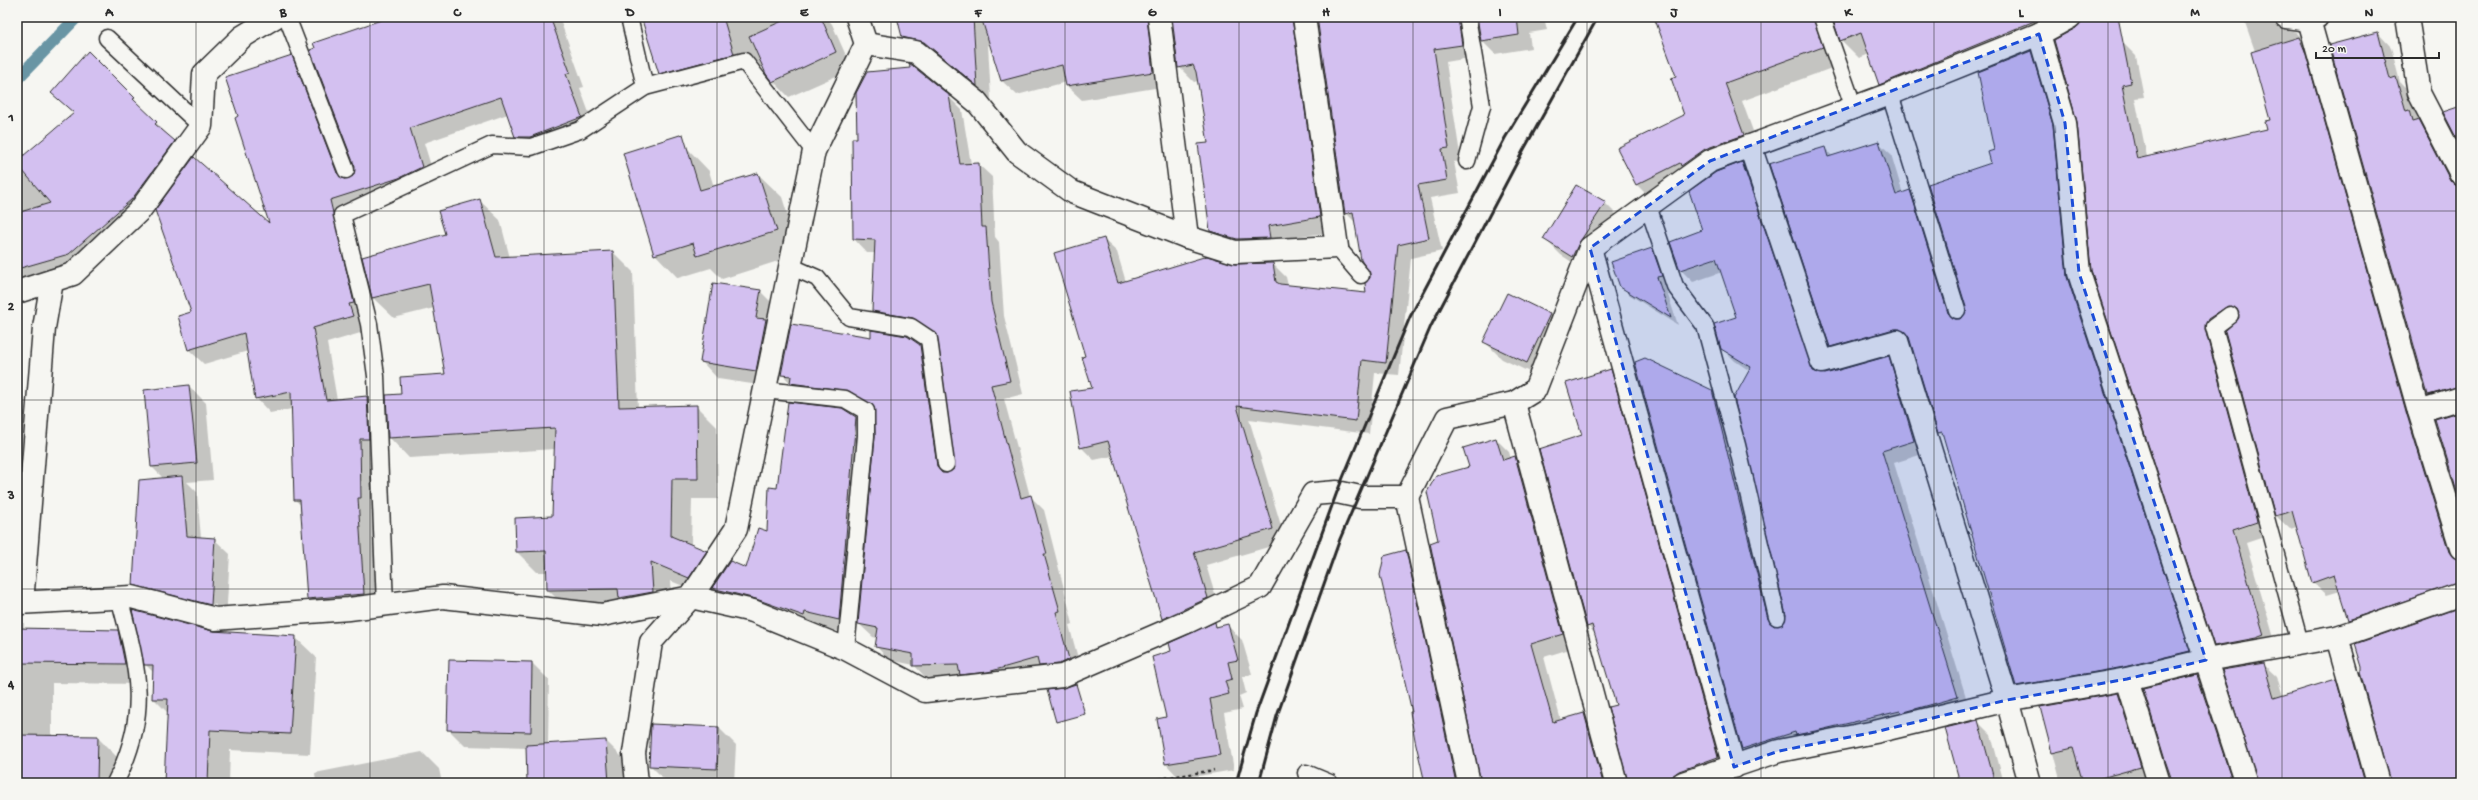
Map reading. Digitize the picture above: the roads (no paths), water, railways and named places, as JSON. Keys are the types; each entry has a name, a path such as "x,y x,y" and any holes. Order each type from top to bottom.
{"street":[{"path":"17,292 73,274 140,210 201,126 204,74 242,37 275,17"},
{"path":"637,783 634,753 651,642 691,597 736,528 814,151 866,44 857,17"},
{"path":"1159,17 1187,237"},
{"path":"866,44 916,52 977,102 1016,152 1072,192 1187,237 1235,252 1336,247 1304,17"},
{"path":"1469,783 1407,497 1446,418 1514,403 1535,390 1590,248 1710,161 1890,94 2039,34 2070,17"},
{"path":"2407,17 2419,93 2461,174"},
{"path":"2300,18 2461,548"},
{"path":"2039,34 2065,123 2079,272 2246,783"},
{"path":"1750,146 1822,362 1897,341 2007,700 2030,783"},
{"path":"1590,248 1734,767"},
{"path":"52,281 44,328 19,603 132,597 215,619 385,605 443,597 602,615 691,597 753,611 846,649 925,690 1062,676 1187,622 1260,587 1313,494 1337,492 1360,497 1407,497"},
{"path":"2419,411 2461,398"},
{"path":"1514,403 1616,783"},
{"path":"1683,783 1779,752 1875,732 2007,700 2127,679 2206,660 2337,637 2461,594"},
{"path":"2337,637 2378,783"},
{"path":"2127,679 2159,783"}],"lane":[{"path":"287,17 346,170"},
{"path":"629,17 645,87"},
{"path":"1467,17 1482,106 1467,162"},
{"path":"1822,17 1854,108"},
{"path":"107,38 201,126"},
{"path":"385,605 376,376 369,324 342,214 492,145 531,147 580,130 645,87 744,61 814,151"},
{"path":"1890,94 1957,310"},
{"path":"1648,206 1675,286 1705,326 1737,445 1777,617"},
{"path":"1336,247 1361,275"},
{"path":"790,266 817,278 849,317 911,327 929,339 946,464"},
{"path":"2230,315 2214,327 2300,643"},
{"path":"765,390 845,399 866,411 866,436 846,649"},
{"path":"115,783 129,757 139,708 135,657 119,597"},
{"path":"1306,774 1330,783"}],"waterway":[{"path":"17,79 77,17"}],"railway":[{"path":"1236,783 1256,713 1337,492 1410,317 1505,138 1578,17"},
{"path":"1259,783 1277,716 1340,539 1431,326 1523,151 1598,17"}]}
